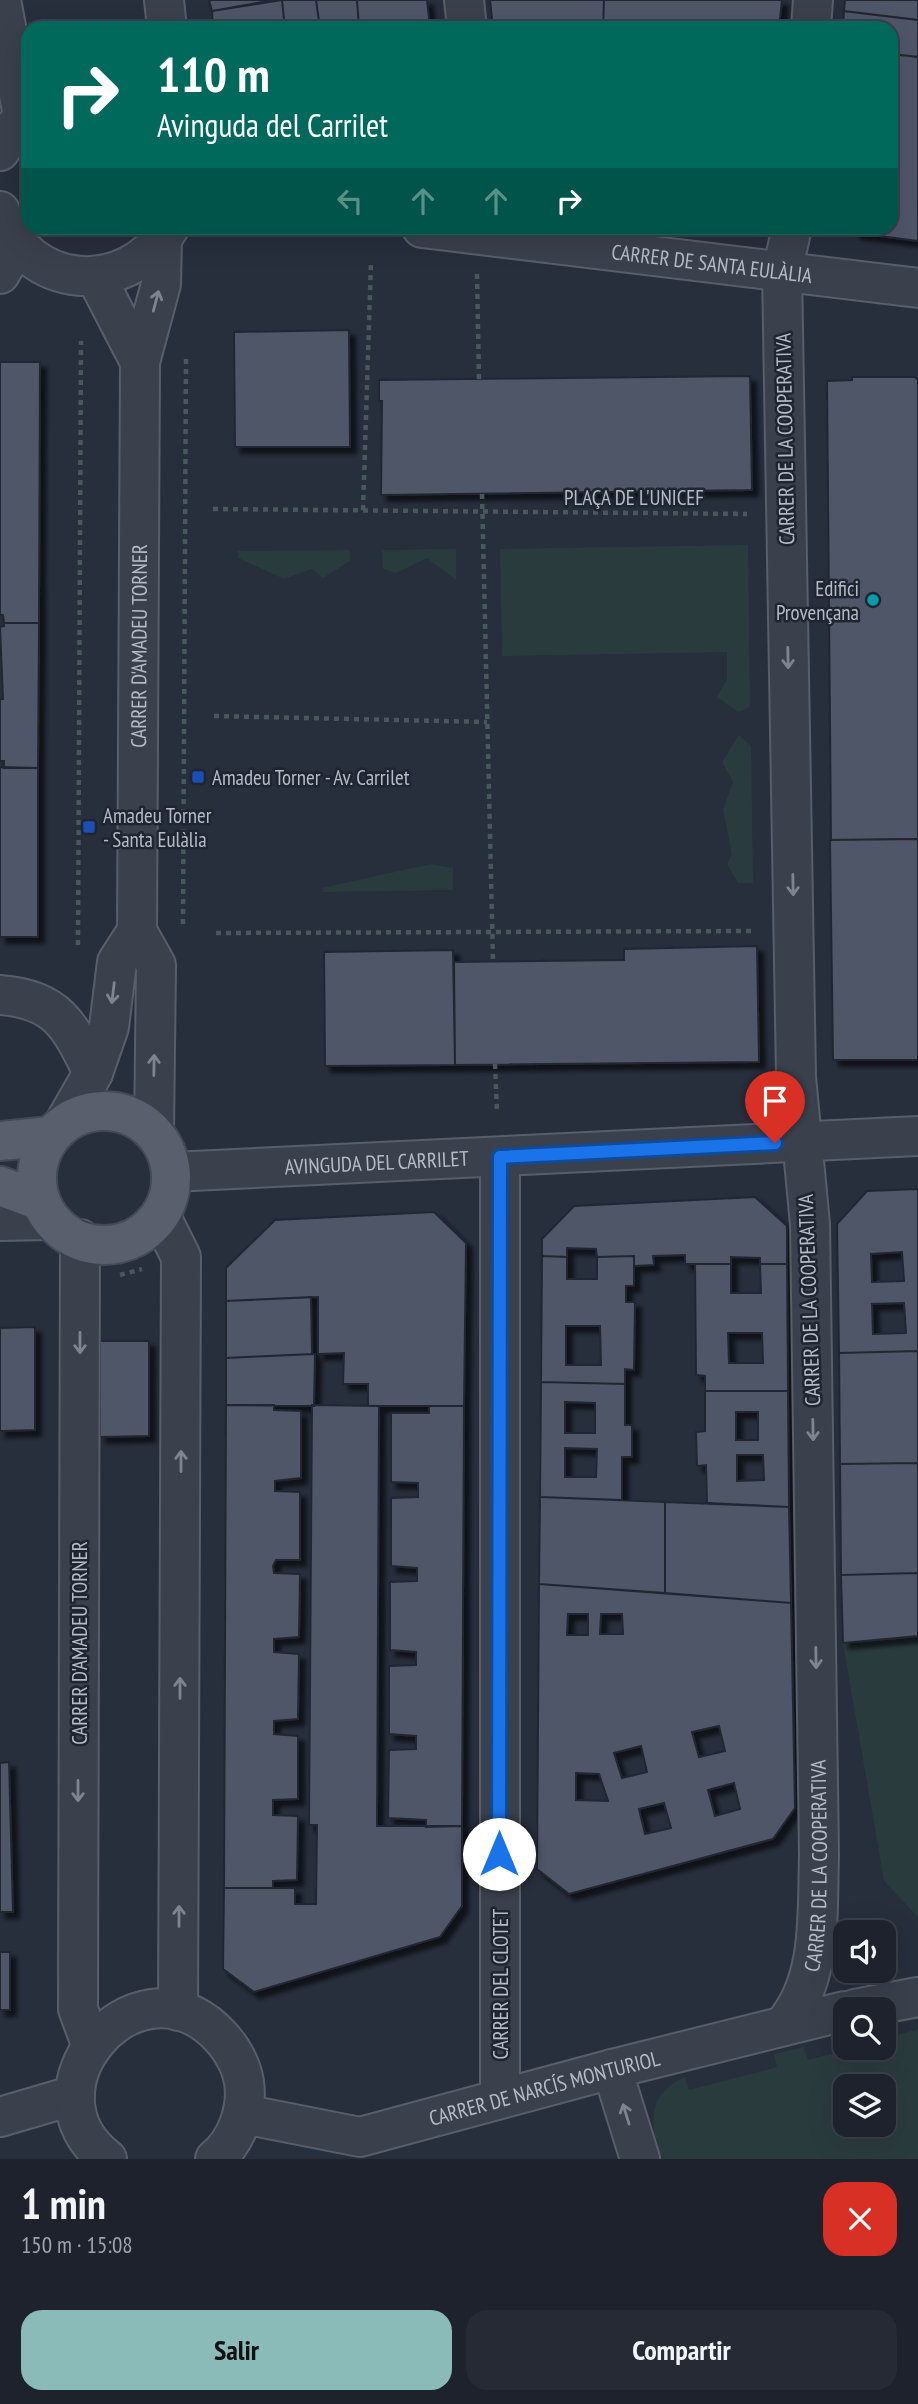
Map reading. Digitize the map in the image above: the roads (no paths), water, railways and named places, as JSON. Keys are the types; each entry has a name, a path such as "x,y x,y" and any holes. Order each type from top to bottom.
{"main road":[{"path":"0,1141 58,1129 84,1113 106,1112 142,1123 154,1133 163,1146 171,1172 167,1205 169,1232 150,1228 126,1241 98,1243 62,1234 0,1186"},
{"path":"58,1129 41,1153 36,1172 62,1234"}],"street":[{"path":"1,0 21,95"},
{"path":"164,0 166,21"},
{"path":"464,0 466,21"},
{"path":"812,21 813,0"},
{"path":"0,151 21,120"},
{"path":"6,243 65,274 96,277 128,268 148,255 164,235"},
{"name":"CARRER D'AMADEU TORNER","path":"154,1133 156,965 137,931 140,362 161,284 166,235"},
{"name":"CARRER DE SANTA EULÀLIA","path":"491,235 918,288"},
{"path":"768,235 782,271"},
{"path":"782,271 790,235"},
{"name":"CARRER DE LA COOPERATIVA","path":"782,271 796,1077 810,1224 819,1856 815,1944 806,1992 799,2007 783,2026"},
{"name":"CARRER D'AMADEU TORNER","path":"96,277 140,362"},
{"path":"58,1129 93,1073 109,1027 117,962 137,931"},
{"path":"0,995 26,997 55,1012 74,1033 93,1073"},
{"name":"AVINGUDA DEL CARRILET","path":"171,1172 918,1136"},
{"name":"CARRER DEL CLOTET","path":"500,1157 500,2098"},
{"path":"0,1221 62,1234"},
{"path":"169,1232 181,1257 178,2011"},
{"name":"CARRER D'AMADEU TORNER","path":"62,1234 78,2009 91,2045"},
{"path":"896,2001 918,1997"},
{"path":"102,2157 87,2135 75,2095 83,2059 103,2031 122,2019 151,2010 178,2011 205,2022 225,2041 244,2078 243,2113 235,2135 215,2159"},
{"name":"CARRER DE NARCÍS MONTURIOL","path":"243,2113 360,2137 500,2098 833,2014"},
{"path":"612,2069 640,2159"},
{"path":"0,2117 75,2095"}],"place":[{"name":"Edifici Provençana","path":"873,600"},
{"name":"Amadeu Torner - Av. Carrilet","path":"198,777"},
{"name":"Amadeu Torner - Santa Eulàlia","path":"89,827"}]}
